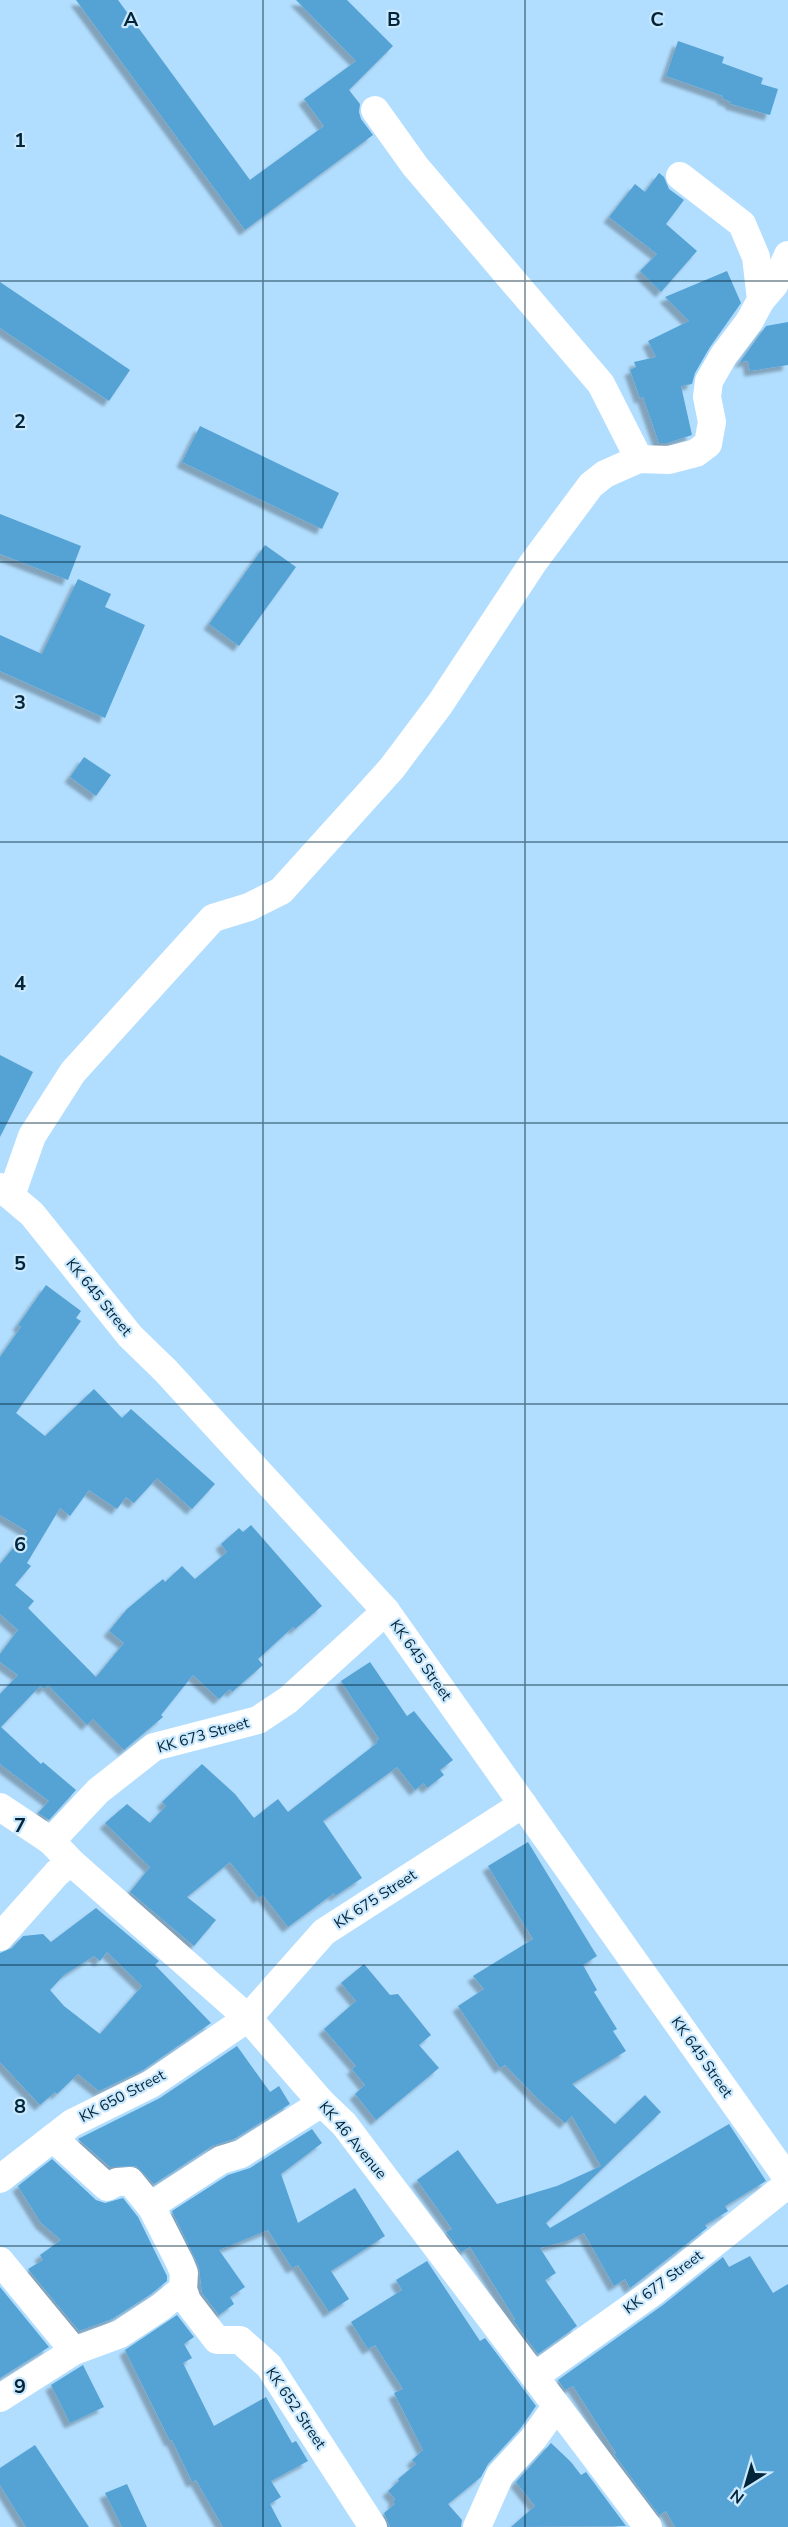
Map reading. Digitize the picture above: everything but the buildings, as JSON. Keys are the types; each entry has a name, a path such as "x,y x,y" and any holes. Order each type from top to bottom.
{"street":[{"path":"375,110 415,165 601,384 639,459"},
{"path":"680,176 742,224 756,258 761,300"},
{"path":"5,1191 32,1136 73,1072 213,918 249,907 281,891 392,768 440,704 533,563 591,485 605,474 639,459 669,460 696,453 708,444 712,422 707,397 709,381 761,300 774,285 788,255"},
{"name":"KK 645 Street","path":"5,1191 32,1214 130,1336 166,1371 386,1611 788,2179"},
{"name":"KK 673 Street","path":"51,1841 98,1791 154,1748 258,1720 288,1700 386,1611"},
{"name":"KK 675 Street","path":"248,2018 324,1932 523,1804"},
{"name":"KK 46 Avenue","path":"0,1806 51,1841 71,1862 248,2018 322,2103 344,2124 648,2527"},
{"path":"0,1937 57,1873 71,1862"},
{"name":"KK 650 Street","path":"0,2179 72,2123 152,2084 248,2018"},
{"path":"152,2208 161,2199 221,2160 241,2154 322,2103"},
{"name":"KK 652 Street","path":"53,2138 106,2187 117,2182 130,2181 152,2208 184,2273 183,2289 187,2301 217,2340 240,2340 269,2366 374,2527"},
{"name":"KK 677 Street","path":"535,2376 653,2292 788,2184"},
{"path":"4,2273 74,2351"},
{"path":"0,2398 74,2351 120,2334 161,2307 183,2289"},
{"path":"477,2527 500,2475 533,2439 556,2407"}]}
